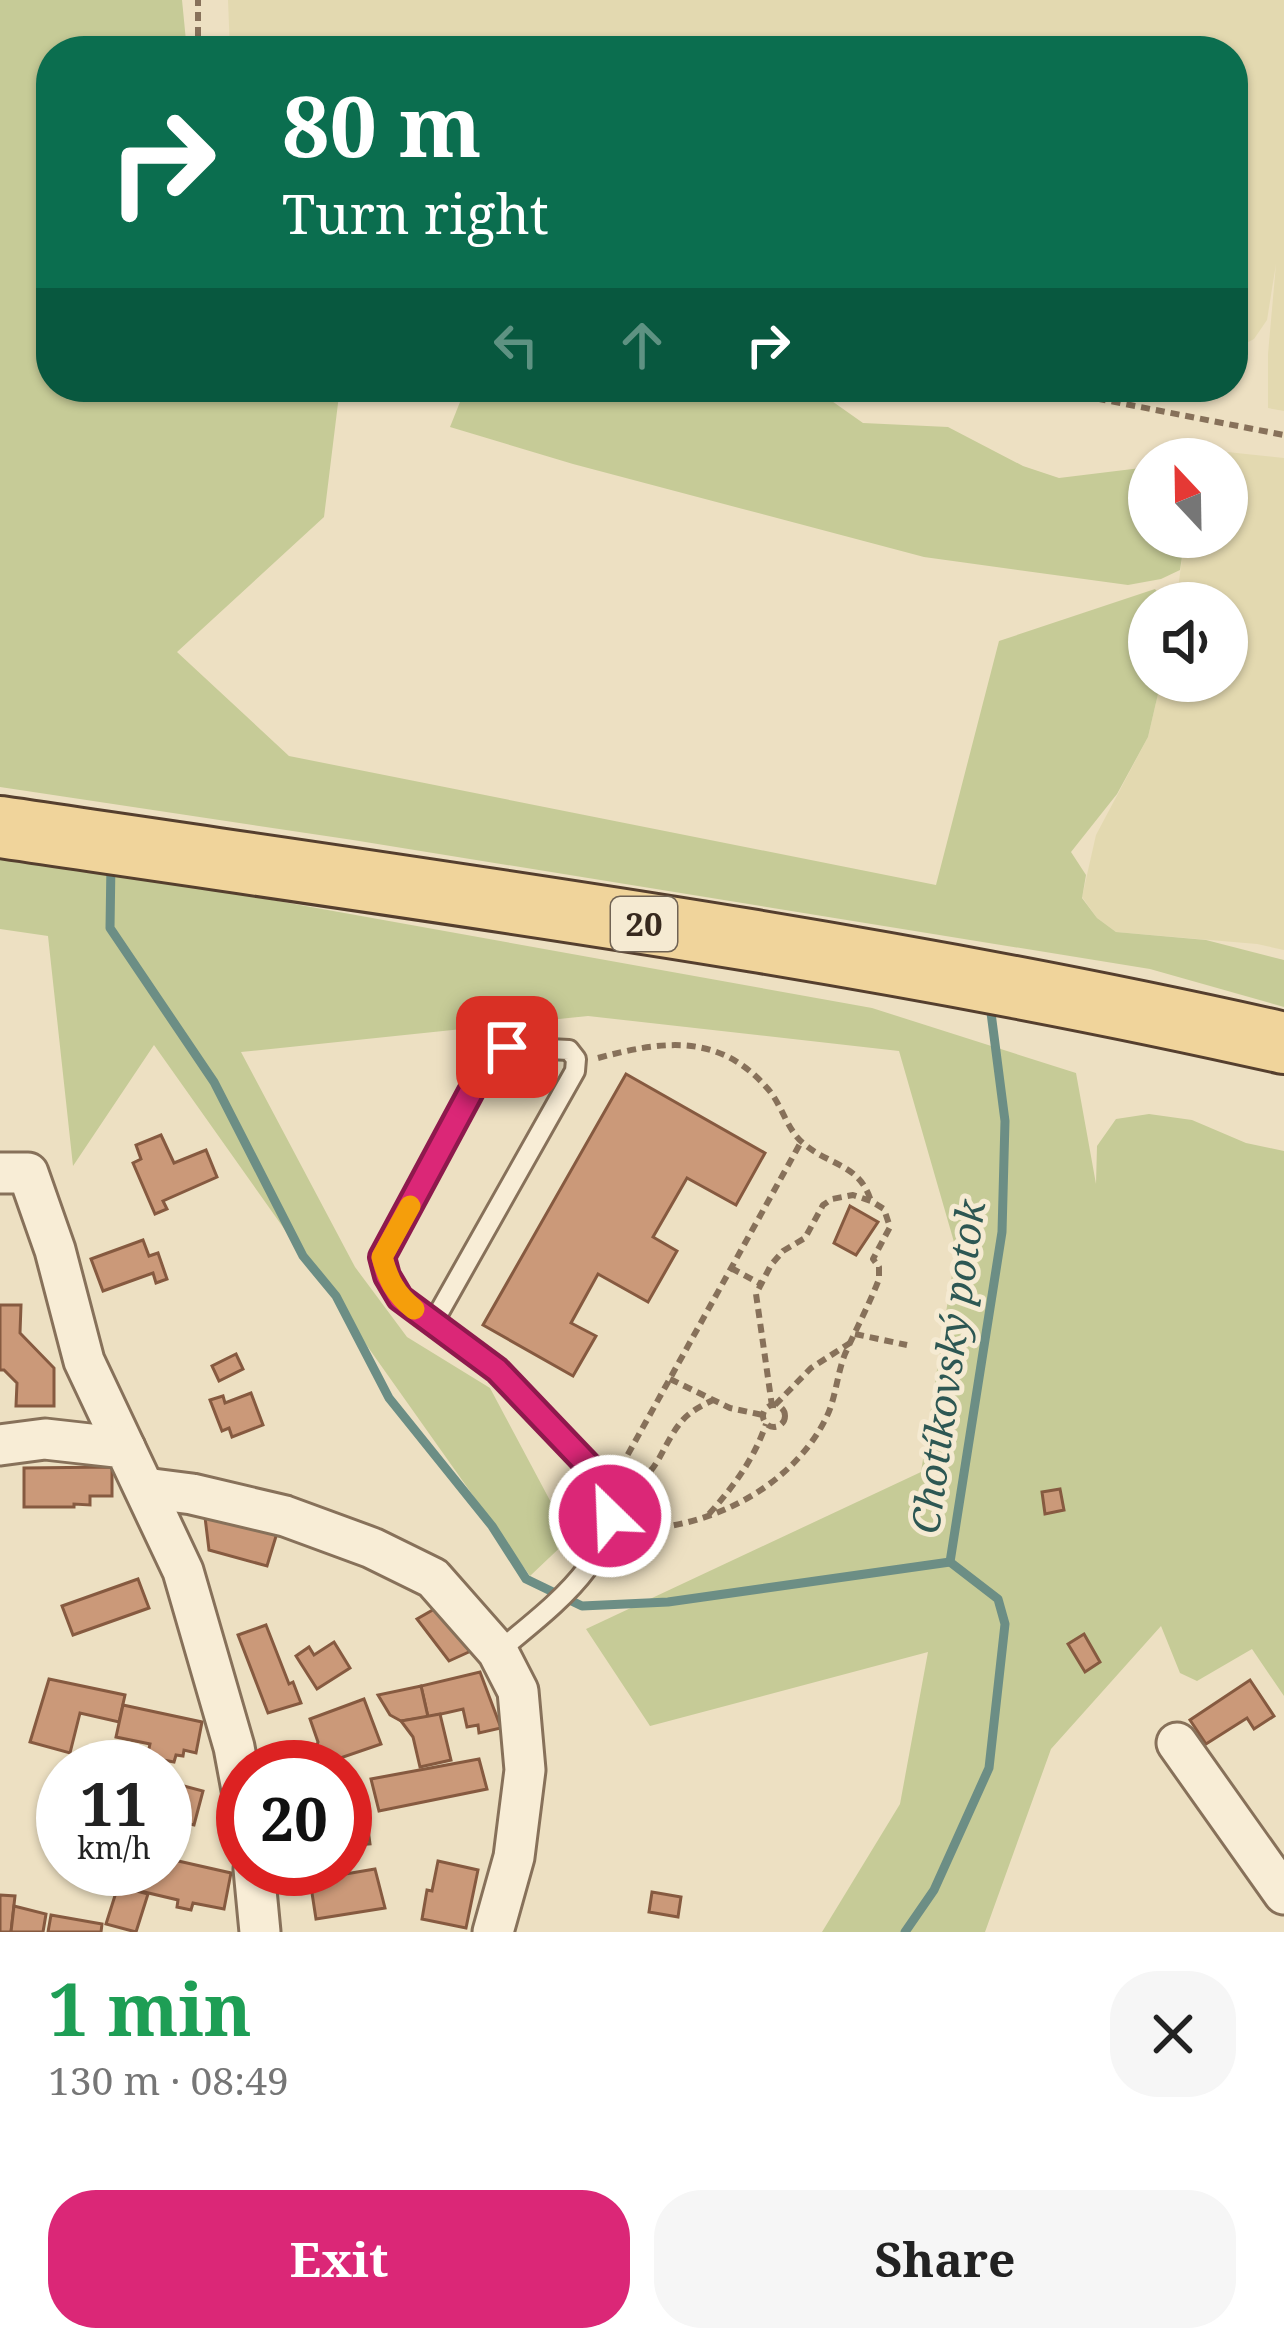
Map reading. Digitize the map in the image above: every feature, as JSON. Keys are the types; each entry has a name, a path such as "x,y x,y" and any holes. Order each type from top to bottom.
{"main road":[{"name":"20","path":"0,827 856,956 1284,1043"}],"street":[{"path":"0,1173 28,1174 56,1250 84,1361 183,1571 232,1740"},
{"path":"0,1445 45,1439 125,1448"},
{"path":"146,1488 285,1516 372,1548 433,1578 498,1652 518,1691 525,1770 514,1857 493,1932"},
{"path":"1177,1743 1284,1894"},
{"path":"257,1896 260,1932"}],"lane":[{"path":"433,1323 577,1064 569,1050 507,1047 489,1058 382,1257 400,1298 433,1323 497,1370 604,1482 610,1516 606,1537 590,1568 498,1652"}],"path":[{"path":"197,36 198,0"},
{"path":"1115,402 1284,435"},
{"path":"577,1064 669,1044 726,1055 771,1092 800,1142 862,1178 872,1201"},
{"path":"712,1400 680,1423 656,1467 624,1490 618,1467 800,1142"},
{"path":"629,1528 650,1529 730,1508 768,1486 800,1454 826,1418 843,1359 879,1279 873,1259 890,1228 884,1209 872,1201 853,1195 823,1205 805,1238 783,1252 760,1283 756,1294 773,1406"},
{"path":"731,1268 760,1283"},
{"path":"763,1415 811,1368 853,1338 907,1346"},
{"path":"670,1378 730,1408 763,1415"},
{"path":"766,1424 777,1427 783,1423 784,1412 773,1406"},
{"path":"707,1516 748,1464 766,1424 763,1415"}],"shaded area":[{"path":"228,0 1284,0 1284,411 1268,408 1276,264 1267,320 1248,342 1248,36 229,36"},
{"path":"1248,454 1284,458 1284,950 1116,932 1097,918 1082,897 1096,835 1148,737 1156,702 1248,702 1248,582 1179,582 1182,558 1248,558"}],"green space":[{"path":"0,0 182,0 186,36 36,36 36,402 338,402 324,517 177,652 289,756 936,885 999,641 1128,598 1128,702 1156,702 1148,737 1117,794 1071,852 1086,875 1082,898 1116,932 1206,940 1284,960 1284,1007 1150,969 0,787"},
{"path":"460,402 833,402 863,423 948,427 1023,466 1059,478 1128,470 1128,558 1182,558 1180,570 1128,585 924,557 450,427"},
{"path":"0,851 872,1008 1076,1073 1096,1184 1097,1146 1116,1119 1149,1114 1192,1120 1246,1143 1284,1151 1284,1696 1252,1649 1197,1681 1180,1673 1161,1626 1051,1749 985,1932 822,1932 900,1804 928,1652 650,1726 586,1629 921,1472 956,1249 899,1051 588,1016 241,1052 355,1267 407,1337 490,1388 570,1538 530,1576 154,1045 73,1166 48,936 0,929"}],"building":[{"path":"626,1074 765,1153 736,1205 687,1178 653,1237 677,1251 648,1302 598,1274 571,1323 596,1336 573,1376 483,1325"},
{"path":"161,1135 174,1163 206,1150 217,1177 163,1201 167,1209 155,1214 133,1163 141,1159 136,1145"},
{"path":"850,1206 878,1222 856,1255 834,1243"},
{"path":"143,1240 149,1256 158,1253 167,1279 156,1283 153,1273 103,1291 91,1259"},
{"path":"0,1305 21,1305 20,1333 54,1368 54,1406 16,1406 17,1383 0,1370"},
{"path":"236,1354 243,1369 219,1381 212,1366"},
{"path":"251,1393 263,1425 232,1437 229,1428 222,1431 210,1400 223,1396 225,1403"},
{"path":"112,1467 112,1496 90,1496 90,1505 74,1507 24,1507 24,1468"},
{"path":"1060,1489 1064,1510 1045,1514 1042,1492"},
{"path":"204,1509 277,1533 267,1566 209,1550"},
{"path":"138,1579 149,1608 73,1635 62,1606"},
{"path":"438,1607 471,1651 449,1661 417,1619"},
{"path":"266,1625 301,1703 268,1713 238,1635"},
{"path":"1084,1634 1100,1662 1085,1672 1068,1644"},
{"path":"334,1642 350,1668 317,1689 296,1656 309,1647 314,1655"},
{"path":"480,1672 501,1728 479,1733 478,1725 467,1727 463,1709 428,1717 421,1686"},
{"path":"49,1679 125,1695 119,1722 80,1713 73,1740 30,1742"},
{"path":"1250,1680 1274,1716 1254,1729 1247,1718 1206,1744 1190,1720"},
{"path":"421,1686 428,1717 401,1721 390,1715 378,1695"},
{"path":"364,1699 381,1744 372,1747 372,1740 317,1740 310,1719"},
{"path":"123,1705 202,1722 196,1753 192,1740 116,1737"},
{"path":"440,1714 451,1760 420,1767 413,1737 401,1721"},
{"path":"479,1759 487,1789 379,1811 372,1779"},
{"path":"192,1788 203,1791 192,1825"},
{"path":"438,1861 478,1870 466,1928 422,1919"},
{"path":"192,1864 216,1870 216,1896 227,1896 224,1909 193,1903 191,1910 177,1907 178,1900 161,1896 192,1896"},
{"path":"372,1870 385,1908 316,1919 312,1896 372,1896"},
{"path":"652,1892 681,1897 678,1917 649,1912"},
{"path":"0,1895 15,1896 11,1932 0,1932"},
{"path":"115,1896 147,1896 136,1932 106,1924"},
{"path":"14,1906 46,1914 43,1932 11,1932"},
{"path":"51,1915 102,1924 101,1932 48,1932"}],"waterway":[{"path":"111,862 110,928 214,1082 303,1256 336,1296 389,1398 492,1526 526,1579 582,1606 668,1602 950,1562"},
{"name":"Chotíkovský potok","path":"905,1932 934,1890 989,1768 1005,1624 998,1599 950,1562 1002,1232 1005,1121 990,1005"}],"slow traffic":[{"path":"410,1206 382,1257 400,1298 414,1309"}],"route":[{"path":"507,1047 489,1058 382,1257 400,1298 497,1370 604,1482 610,1516"}]}
